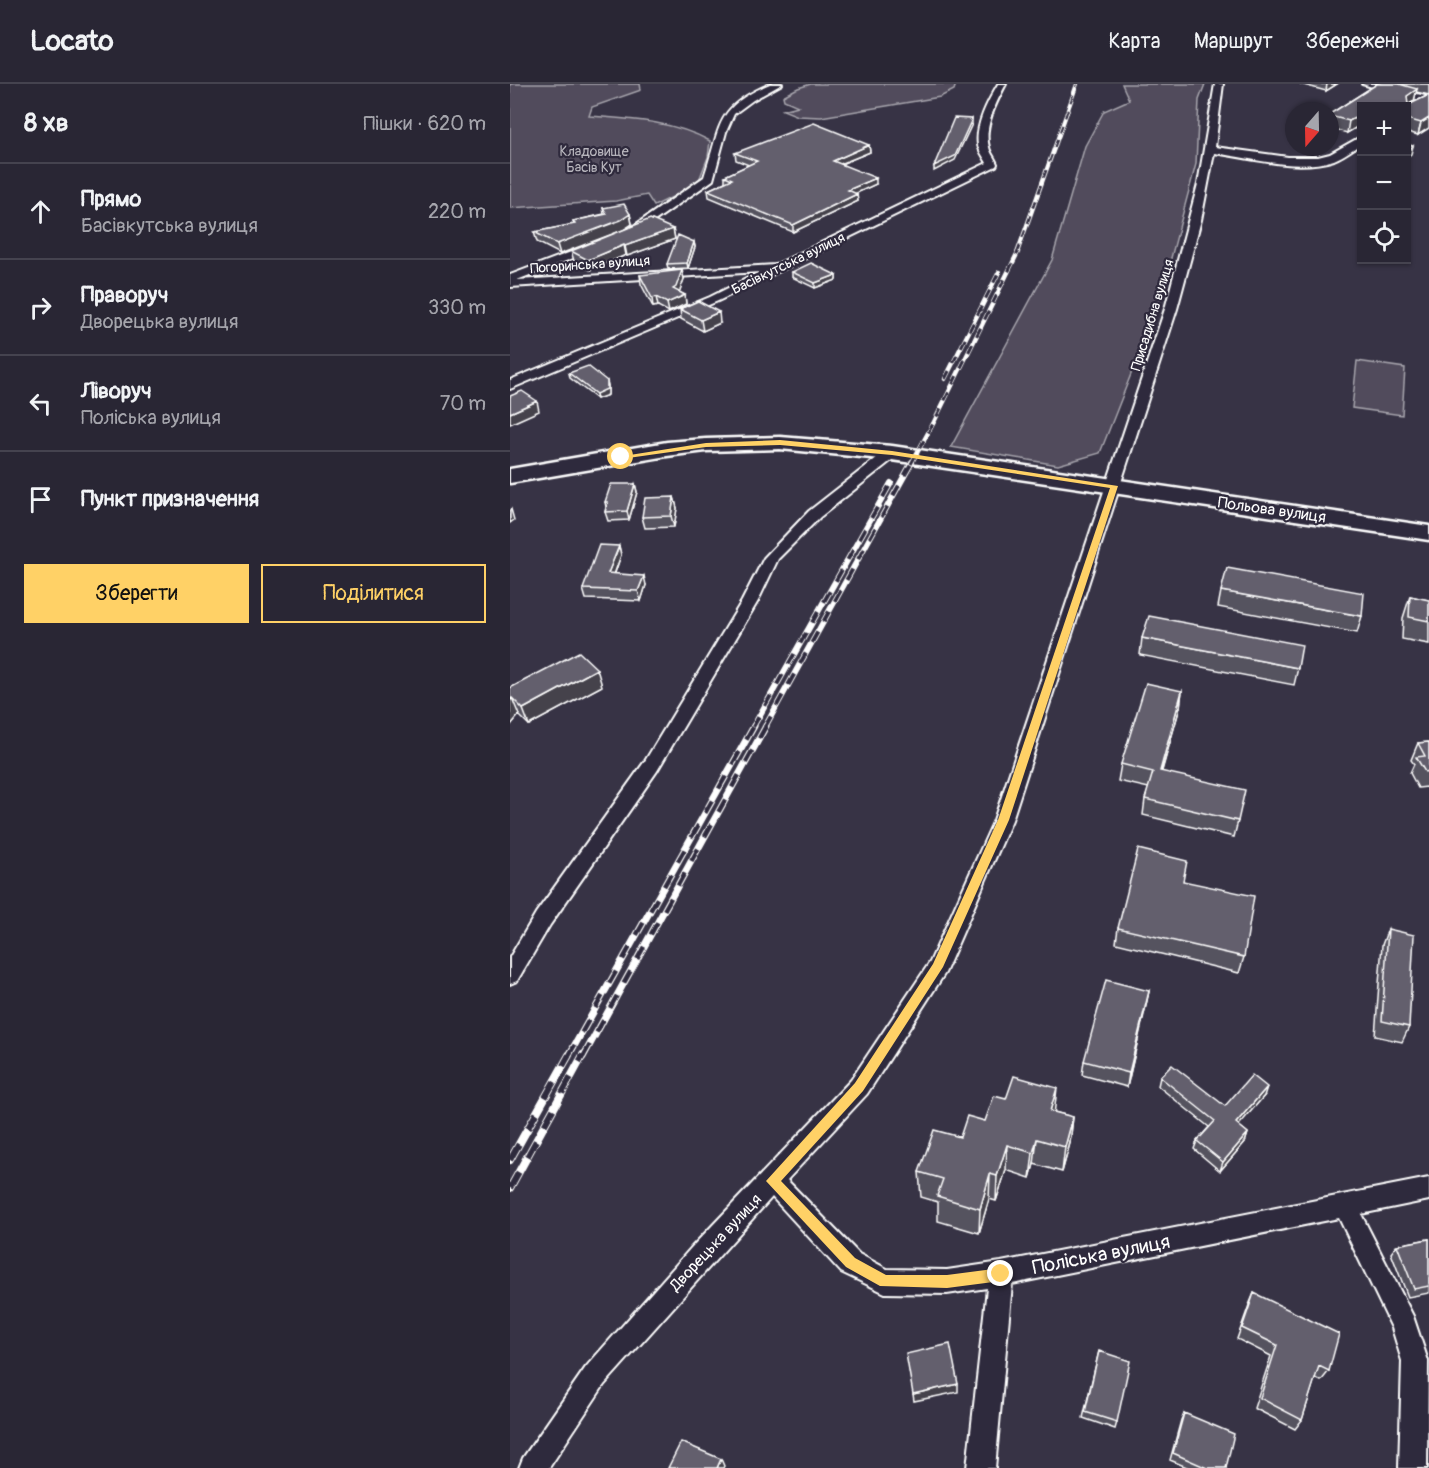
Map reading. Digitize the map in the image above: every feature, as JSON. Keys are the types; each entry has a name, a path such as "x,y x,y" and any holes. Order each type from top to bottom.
{"main road":[{"path":"510,476 706,445 780,443 892,453 1114,486"},
{"name":"Польова вулиця","path":"1114,486 1429,533"}],"street":[{"path":"621,237 642,227 710,178 721,135 731,112 750,98 778,84"},
{"name":"Присадибна вулиця","path":"1114,486 1191,241 1209,149 1214,99 1219,84"},
{"path":"1366,84 1428,100"},
{"name":"Басівкутська вулиця","path":"510,385 714,299 992,164 982,140 1000,88"},
{"path":"1417,106 1428,100"},
{"path":"1209,149 1296,160 1321,160 1330,158 1357,142"},
{"path":"510,279 606,242"},
{"name":"Погоринська вулиця","path":"510,284 779,267"},
{"path":"510,975 543,920 651,766 750,601 772,557 796,531 892,453"},
{"name":"Дворецька вулиця","path":"533,1468 595,1376 700,1257 859,1087 938,967 1004,820 1114,486"},
{"name":"Поліська вулиця","path":"772,1181 850,1263 885,1281 947,1282 1001,1274 1429,1189"},
{"path":"1345,1206 1404,1325 1415,1360 1413,1468"},
{"path":"981,1468 1001,1274"}],"green space":[{"name":"Кладовище Басів Кут","path":"510,84 640,84 641,90 592,107 589,116 667,125 710,141 708,157 697,185 654,206 647,195 616,201 510,208"},
{"path":"811,84 956,84 954,90 940,97 821,117 798,116 783,110 798,106 784,100 783,96"},
{"path":"1122,84 1205,84 1199,100 1196,164 1159,303 1100,453 1058,465 951,447 1052,260 1085,146 1104,111 1129,100"},
{"path":"1357,361 1405,368 1402,415 1352,408"}],"building":[{"path":"1377,84 1399,84 1417,89 1407,96 1408,102 1357,102 1357,117 1349,121 1339,118 1339,108"},
{"path":"1429,95 1429,118 1421,123 1411,120 1411,104"},
{"path":"954,118 972,119 955,156 934,166"},
{"path":"814,123 869,145 833,161 876,178 848,190 857,194 793,225 708,190 732,179 725,176 757,161 735,153"},
{"path":"624,204 630,214 621,220 557,244 534,232 575,224 573,221 607,214 603,208"},
{"path":"650,219 673,229 588,260 571,251"},
{"path":"678,235 694,242 687,263 667,264"},
{"path":"811,263 836,275 815,283 792,272"},
{"path":"682,270 676,287 673,289 685,295 667,303 656,297 652,298 640,275"},
{"path":"698,301 719,312 701,320 680,309"},
{"path":"588,366 607,381 607,389 596,394 569,373"},
{"path":"522,391 537,401 510,413 510,396"},
{"path":"611,484 635,484 627,511 605,512 608,502 605,502"},
{"path":"674,497 671,516 642,517 645,498"},
{"path":"599,545 619,546 608,573 644,576 638,591 583,589"},
{"path":"1227,568 1364,593 1362,616 1221,591"},
{"path":"1410,596 1429,600 1429,621 1409,617"},
{"path":"1149,616 1302,645 1298,668 1142,638"},
{"path":"579,652 597,669 523,709 512,698 510,701 510,688"},
{"path":"1146,683 1182,691 1160,771 1245,790 1238,821 1145,799 1153,772 1121,764"},
{"path":"1429,742 1429,771 1425,772 1416,757 1425,756 1418,743"},
{"path":"1138,849 1187,861 1183,881 1254,896 1244,957 1118,928"},
{"path":"1388,929 1414,935 1409,1027 1382,1021"},
{"path":"1106,980 1149,991 1129,1073 1084,1061"},
{"path":"1172,1065 1225,1106 1252,1075 1267,1087 1236,1123 1248,1133 1223,1162 1197,1141 1215,1121 1160,1077"},
{"path":"1014,1076 1057,1088 1050,1111 1073,1117 1065,1147 1037,1139 1033,1153 1007,1145 997,1176 990,1174 980,1209 937,1196 943,1179 919,1172 934,1130 960,1137 967,1116 985,1121 994,1096 1006,1099"},
{"path":"1429,1239 1429,1286 1414,1289 1397,1245"},
{"path":"1254,1293 1339,1334 1329,1371 1319,1366 1302,1420 1260,1398 1277,1345 1242,1328"},
{"path":"950,1344 958,1384 913,1394 906,1354"},
{"path":"1099,1351 1130,1361 1117,1422 1085,1412"},
{"path":"1184,1413 1234,1434 1226,1468 1207,1468 1173,1453"},
{"path":"681,1442 721,1459 717,1468 668,1468"}],"railway":[{"path":"1017,253 1077,84"},
{"path":"911,464 1018,252"},
{"path":"945,379 999,272"},
{"path":"765,727 912,462"},
{"path":"753,727 891,483"},
{"path":"568,1057 754,726"},
{"path":"583,1057 766,726"},
{"path":"510,1160 569,1055"},
{"path":"510,1188 583,1055"}],"route":[{"path":"621,457 667,449 746,442 816,445 892,453 1114,486 1004,820 938,967 859,1087 772,1181 850,1263 885,1281 947,1282 1001,1274"}]}
